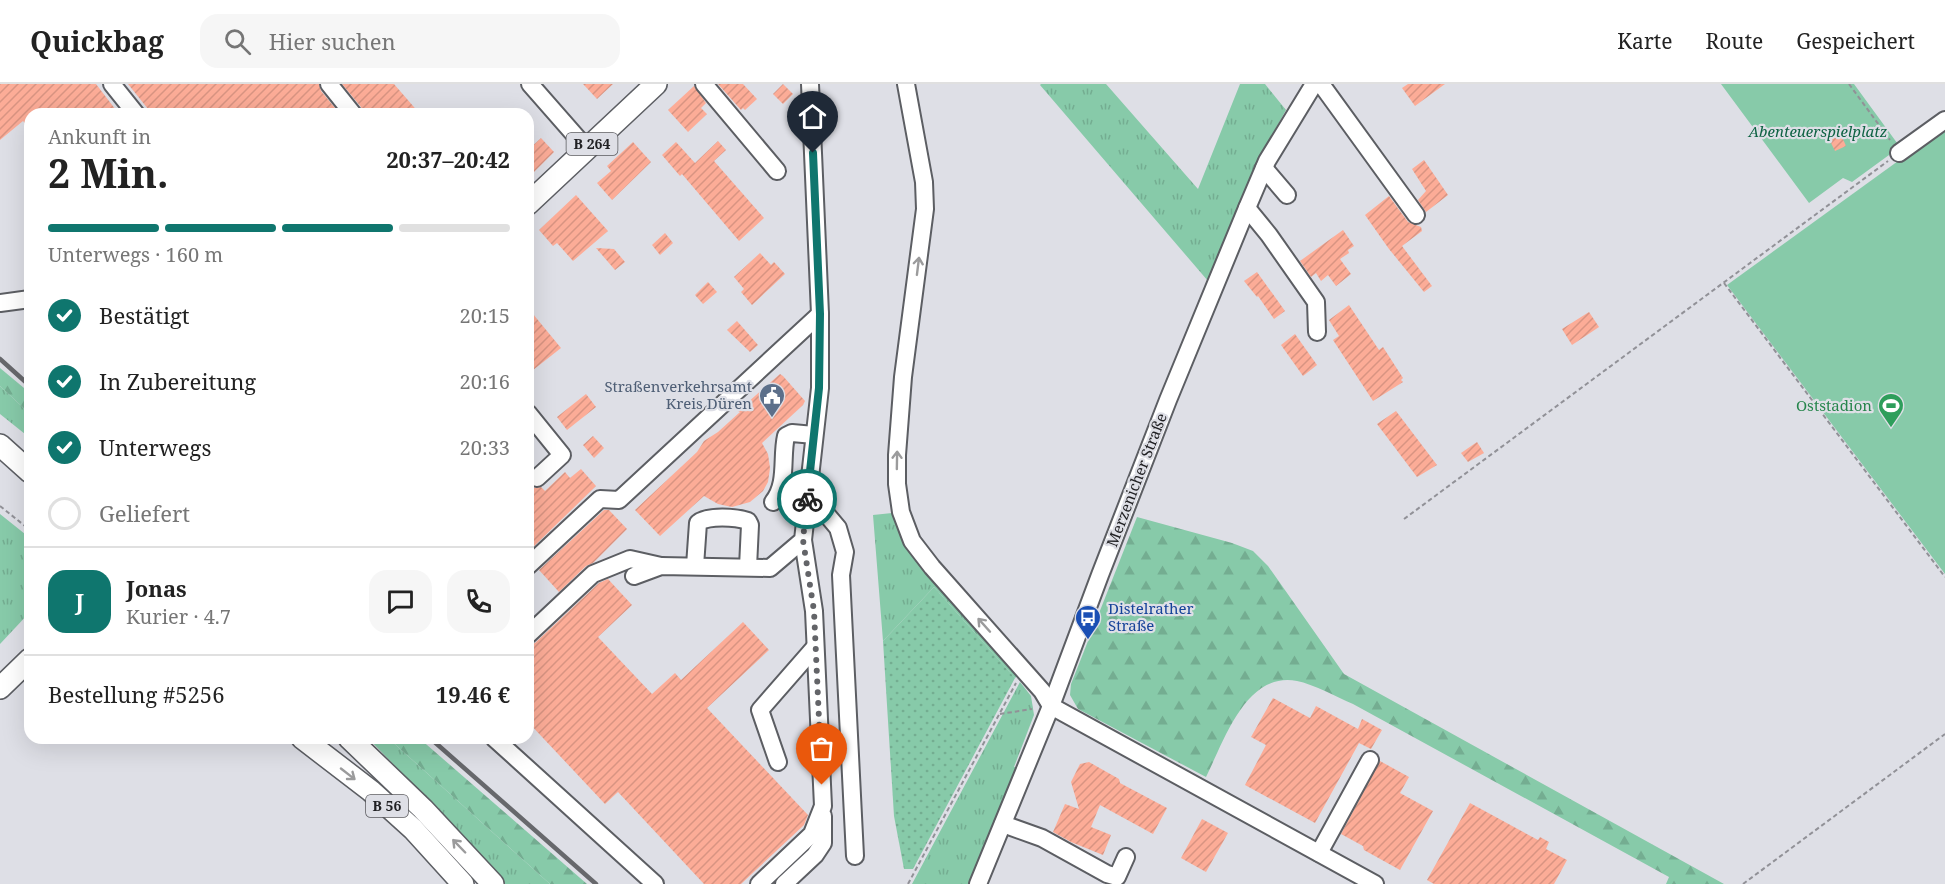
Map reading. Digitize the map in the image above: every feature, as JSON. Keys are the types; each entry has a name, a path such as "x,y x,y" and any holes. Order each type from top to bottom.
{"main road":[{"name":"B 264","path":"534,198 656,84"},
{"path":"0,445 24,467"},
{"path":"0,688 24,665"},
{"name":"B 56","path":"310,744 371,791 413,829 463,884"},
{"name":"B 56","path":"355,744 423,809 493,884"}],"street":[{"path":"112,84 131,108"},
{"path":"328,84 348,108"},
{"path":"530,84 587,149"},
{"path":"704,84 777,171"},
{"path":"784,884 815,855 823,843 812,599 803,540 819,388 820,314 810,84"},
{"name":"Merzenicher Straße","path":"978,884 1051,706 1117,531 1247,208 1264,168 1314,84"},
{"path":"1322,84 1416,215"},
{"path":"908,91 924,182 925,209 903,377 897,455 897,484 901,512 912,542 1023,669 1051,706 1318,853 1364,882"},
{"path":"1899,153 1945,120"},
{"path":"1264,168 1287,195"},
{"path":"1247,208 1316,302 1317,332"},
{"path":"0,303 24,300"},
{"path":"534,560 600,499 618,500 820,314"},
{"path":"534,420 562,455 537,478"},
{"path":"773,502 782,483 786,436 792,433 814,435"},
{"path":"807,491 838,528 845,552 841,575 855,856"},
{"path":"695,566 698,523 700,520 709,519 747,521 750,525 748,567"},
{"path":"534,629 593,574 630,559 661,566 770,567 803,540"},
{"path":"634,576 661,566"},
{"path":"778,762 760,710 815,647"},
{"path":"501,744 655,884"},
{"path":"1318,853 1370,760"},
{"path":"759,884 812,834 823,806"},
{"path":"1003,824 1042,838 1107,874 1117,877 1126,856"}],"path":[{"path":"1404,519 1899,153 1849,84"},
{"path":"1724,283 1945,577"},
{"path":"0,506 24,525"},
{"path":"908,884 1023,669"},
{"path":"999,714 1051,706"},
{"path":"1743,884 1945,734"}],"green space":[{"path":"1106,84 1198,189 1240,84 1265,84 1286,110 1257,162 1208,281 1040,85"},
{"name":"Abenteuerspielplatz","path":"1721,84 1854,84 1900,147 1852,182 1843,178 1809,203"},
{"name":"Oststadion","path":"1945,127 1945,574 1727,285"},
{"path":"0,368 24,388 24,408 0,386"},
{"path":"0,386 24,408 24,433 0,414"},
{"path":"892,513 904,541 1018,675 1015,678 934,587 883,641 873,515"},
{"path":"0,514 24,533 24,618 0,644"},
{"path":"1137,517 1253,551 1268,566 1344,674 1724,884 1666,884 1669,877 1353,704 1297,681 1279,681 1264,687 1251,697 1229,728 1206,777 1078,709 1070,695 1071,684"},
{"path":"934,587 1015,678 913,869 904,869 894,816 883,641"},
{"path":"1020,682 1031,696 1034,715 1014,767 1019,767 970,884 912,884"},
{"path":"374,744 395,744 550,884 505,884 499,874"},
{"path":"395,744 426,744 587,884 550,884"}],"building":[{"path":"0,84 96,84 114,108 24,108 24,122 0,140"},
{"path":"128,84 319,84 321,91 335,108 147,108"},
{"path":"342,84 394,84 415,108 361,108"},
{"path":"583,84 613,84 597,99"},
{"path":"718,84 743,84 757,99 745,110 743,108 741,110"},
{"path":"783,84 793,94 783,104 773,94"},
{"path":"1408,84 1445,84 1415,106 1402,88"},
{"path":"694,86 706,103 701,108 707,114 688,132 668,110"},
{"path":"1838,128 1846,146 1835,151 1826,133"},
{"path":"541,138 554,152 534,172 534,144"},
{"path":"718,141 726,150 714,161 764,218 739,241 682,174 680,176 662,155 676,142 695,163"},
{"path":"633,142 651,162 612,200 597,183 611,171 607,166"},
{"path":"1424,160 1448,195 1426,212 1418,200 1426,191 1412,169"},
{"path":"576,195 608,231 573,261 557,243 553,246 539,230"},
{"path":"1389,196 1408,222 1421,227 1422,231 1402,246 1432,286 1424,292 1365,215"},
{"path":"1343,230 1354,246 1340,259 1351,274 1336,286 1328,275 1321,281 1316,273 1311,277 1300,261"},
{"path":"665,233 673,243 660,255 652,245"},
{"path":"596,248 614,249 625,262 615,270"},
{"path":"760,253 771,265 774,262 785,274 752,305 741,292 744,289 734,277"},
{"path":"1257,272 1285,311 1274,319 1244,281"},
{"path":"708,282 717,292 703,304 695,295"},
{"path":"1349,305 1379,350 1383,347 1403,378 1401,380 1403,382 1373,401 1333,340 1339,336 1329,320"},
{"path":"1589,312 1599,327 1572,345 1562,329"},
{"path":"534,315 561,348 534,369"},
{"path":"737,321 758,345 750,352 727,330"},
{"path":"1295,334 1317,365 1303,376 1281,345"},
{"path":"780,374 805,401 762,443 768,454 770,468 768,482 763,491 750,502 732,507 718,504 704,496 660,536 635,510 697,452 704,441 718,432"},
{"path":"586,394 596,407 567,430 557,417"},
{"path":"1396,411 1437,465 1417,477 1377,424"},
{"path":"593,436 604,448 594,458 583,445"},
{"path":"1477,442 1484,453 1468,462 1461,453"},
{"path":"581,469 596,486 534,546 534,488 541,487 545,491 565,472 570,478"},
{"path":"604,510 609,510 627,529 593,563 586,566 559,592 539,570"},
{"path":"608,579 632,605 598,637 652,694 675,673 681,680 743,622 769,650 707,708 808,815 804,825 741,884 704,884 618,792 605,804 534,728 534,643 599,583"},
{"path":"1273,698 1310,718 1316,706 1358,729 1362,719 1382,730 1371,749 1359,743 1315,823 1245,785 1266,745 1251,737"},
{"path":"1380,761 1409,777 1400,793 1433,811 1400,870 1341,834"},
{"path":"1089,762 1119,779 1120,783 1167,808 1153,834 1100,805 1091,827 1111,835 1103,855 1053,832 1065,804 1079,809 1071,782 1080,764"},
{"path":"1470,803 1538,840 1540,837 1549,842 1546,849 1567,860 1554,884 1434,884 1427,880"},
{"path":"1202,819 1228,833 1206,872 1181,858"}],"railway":[{"path":"0,359 24,381"},
{"path":"437,744 596,884"}],"way so far":[{"path":"807,499 803,540 814,611 822,785"}],"place":[{"name":"Straßenverkehrsamt Kreis Düren","path":"772,419"},
{"name":"Oststadion","path":"1891,429"},
{"name":"Distelrather Straße","path":"1088,641"}],"route":[{"path":"807,499 819,388 820,314 813,153"}]}
